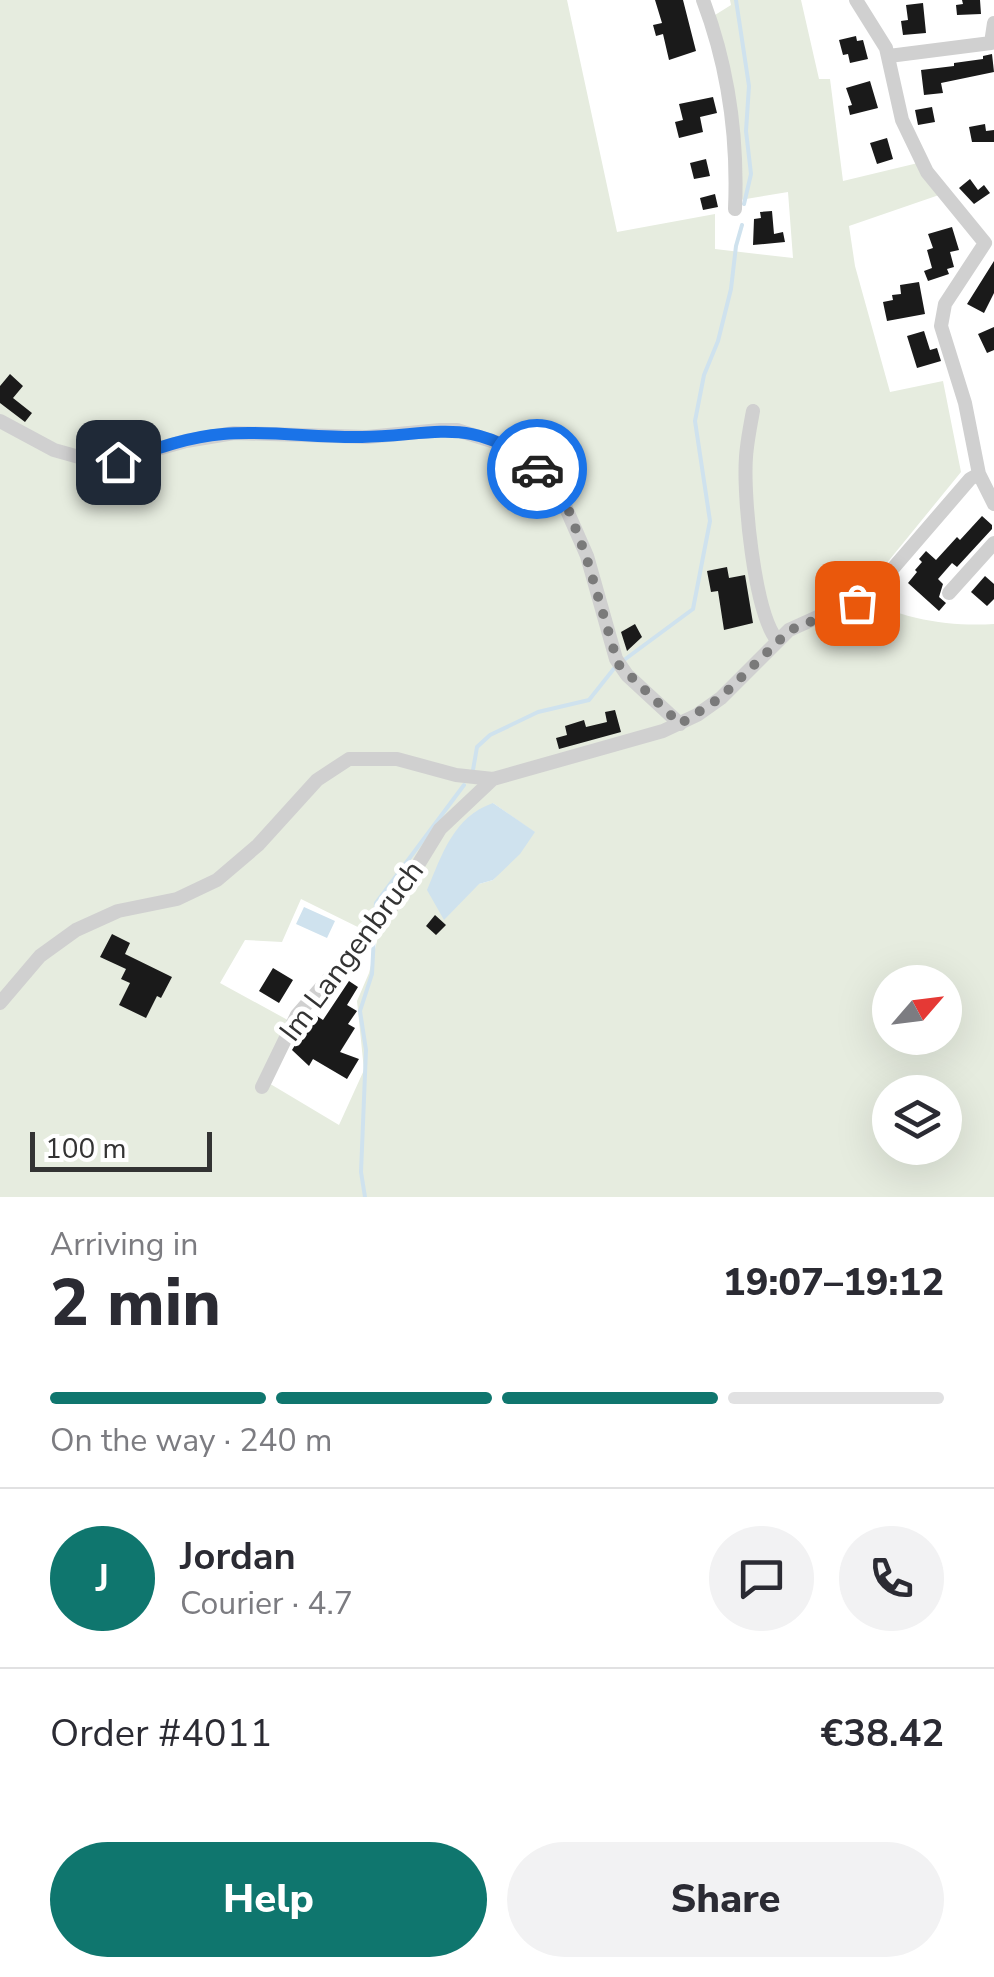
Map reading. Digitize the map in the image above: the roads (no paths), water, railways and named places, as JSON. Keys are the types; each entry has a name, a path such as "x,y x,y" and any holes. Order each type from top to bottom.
{"street":[{"path":"703,0 729,100 736,157 735,209"},
{"path":"856,0 889,56 902,120 926,172 989,243 945,304 940,326 965,403 979,474 994,504"},
{"path":"889,56 990,43 994,23"},
{"path":"753,411 745,462 748,505 764,614 777,640"},
{"path":"0,420 54,450 104,464 186,441 234,434 367,437 457,430 498,442 538,470 567,506 619,664 680,724"},
{"name":"Im Langenbruch","path":"0,1003 58,940 96,918 134,906 177,899 217,880 258,845 317,780 349,759 397,759 456,776 494,779 680,724 720,698 777,640 804,622 847,608 870,595 970,478 979,474"},
{"path":"949,592 994,543"},
{"name":"Im Langenbruch","path":"262,1087 297,1015 394,904 440,830 494,779"}],"water":[{"path":"493,803 535,832 520,854 493,880 479,884 444,920 427,890 458,827"},
{"path":"304,907 335,921 327,938 296,924"}],"waterway":[{"path":"736,0 749,86 746,131 751,174 744,204"},
{"path":"624,660 693,609 710,521 695,421 704,375 718,341 731,289 742,225"},
{"path":"473,770 477,747 490,735 538,712 589,700 616,666"},
{"path":"375,916 376,903 464,785"},
{"path":"365,1197 361,1172 366,1050 360,1011 372,974 374,935"}]}
